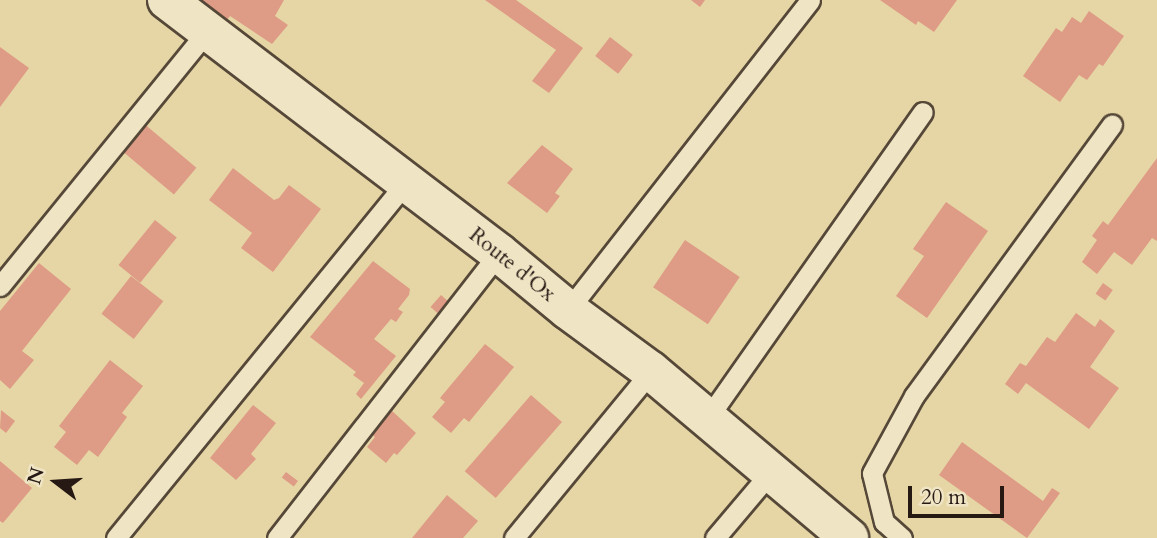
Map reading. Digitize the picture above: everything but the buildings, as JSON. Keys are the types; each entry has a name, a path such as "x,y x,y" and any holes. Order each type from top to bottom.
{"street":[{"name":"Route d'Ox","path":"167,0 651,371 849,538"}],"lane":[{"path":"568,310 810,0"},
{"path":"0,286 207,31"},
{"path":"707,419 923,112"},
{"path":"902,538 884,522 872,473 914,396 1112,124"},
{"path":"116,538 405,183"},
{"path":"277,538 499,253"},
{"path":"514,538 651,371"},
{"path":"715,538 770,473"}]}
